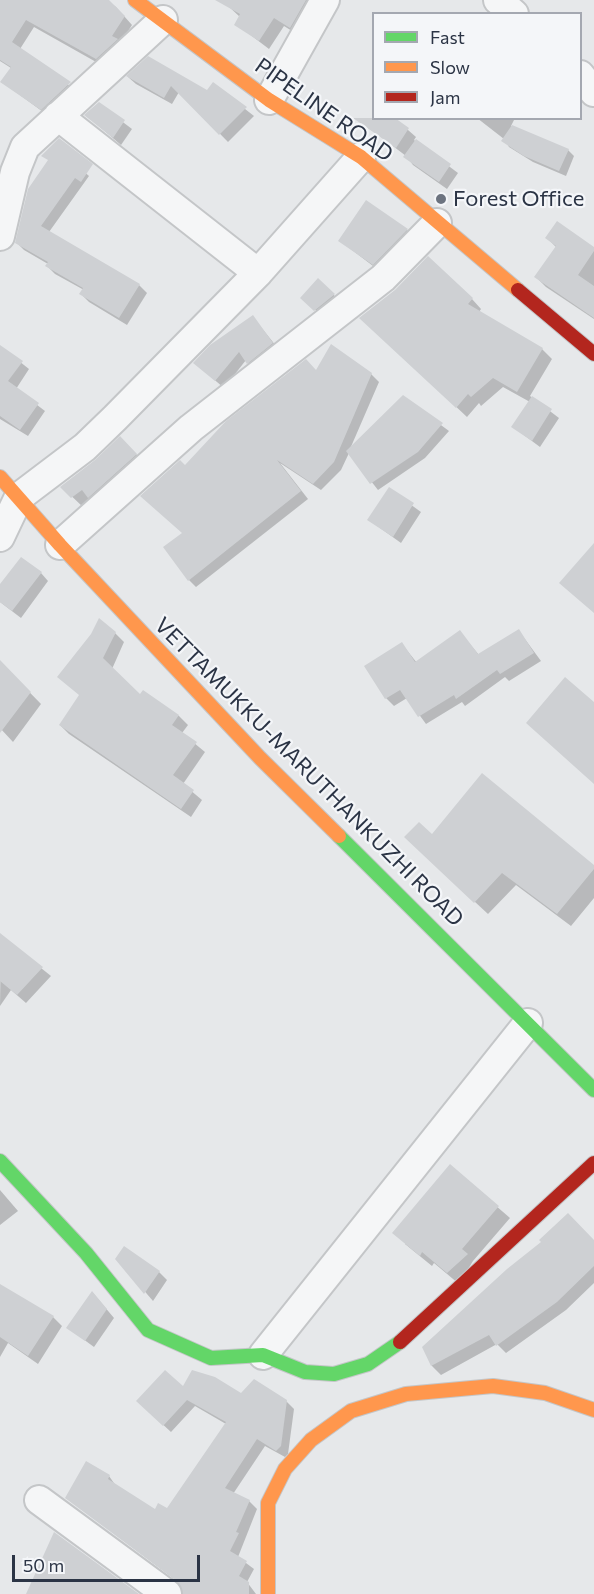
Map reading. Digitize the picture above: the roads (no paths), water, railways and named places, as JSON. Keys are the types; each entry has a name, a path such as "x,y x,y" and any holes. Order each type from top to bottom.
{"main road":[{"name":"PIPELINE ROAD","path":"137,1 269,100 361,157 594,354"},
{"name":"VETTAMUKKU-MARUTHANKUZHI ROAD","path":"9,487 60,545 260,758 594,1090"},
{"path":"0,1161 86,1253 148,1330 211,1358 263,1354 305,1372 334,1374 368,1364 396,1346 594,1163"},
{"path":"268,1594 266,1549 268,1503 285,1469 304,1447 351,1412 406,1394 493,1386 545,1393 594,1410"}],"street":[{"path":"269,100 325,0"},
{"path":"498,0 512,12"},
{"path":"0,236 15,172 25,147 163,20"},
{"path":"582,77 594,92"},
{"path":"58,116 258,273"},
{"path":"0,537 9,487 85,447 258,273 361,157"},
{"path":"60,545 191,428 383,278 437,223"},
{"path":"263,1354 528,1023"},
{"path":"39,1500 167,1594"}],"place":[{"name":"Forest Office","path":"441,199"}]}
